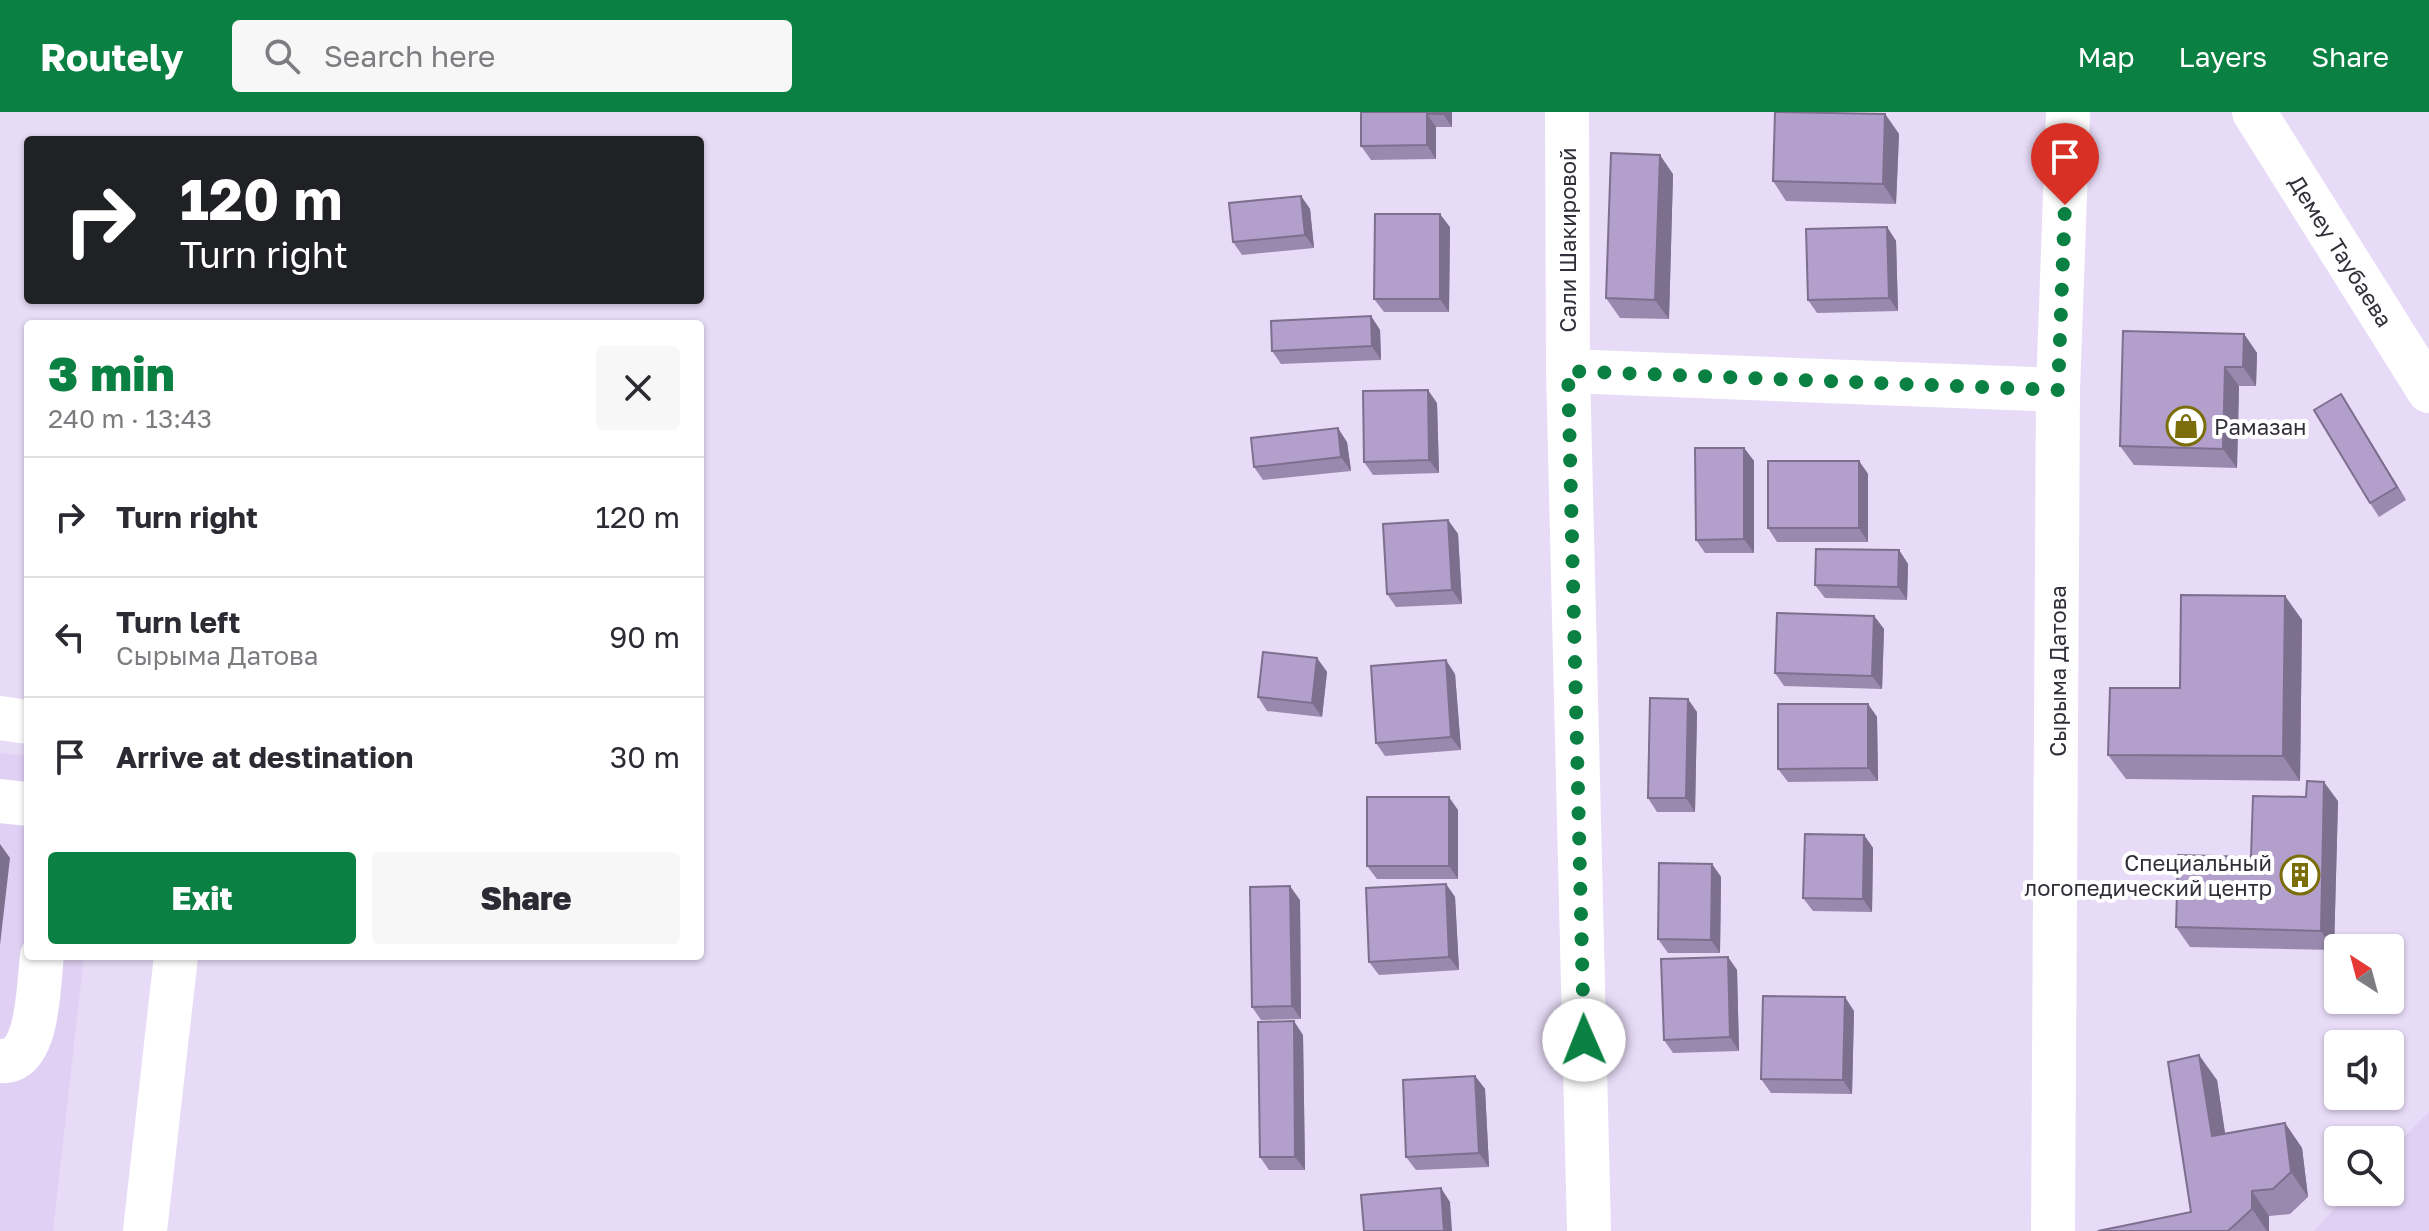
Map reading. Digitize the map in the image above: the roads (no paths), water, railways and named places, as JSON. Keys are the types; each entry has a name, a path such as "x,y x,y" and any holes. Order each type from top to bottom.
{"street":[{"name":"Сали Шакировой","path":"1567,112 1568,371 1589,1231"},
{"name":"Сырыма Датова","path":"2053,1231 2058,390 2068,112"},
{"name":"Демеу Таубаева","path":"2254,112 2429,391"},
{"path":"1568,371 2058,390"},
{"path":"0,718 24,721"},
{"path":"0,801 24,804"},
{"path":"0,1061 10,1062 22,1055 33,1031 42,960"},
{"path":"145,1231 176,960"}],"place":[{"name":"Рамазан","path":"2186,426"},
{"name":"Специальный логопедический центр","path":"2300,875"}]}
